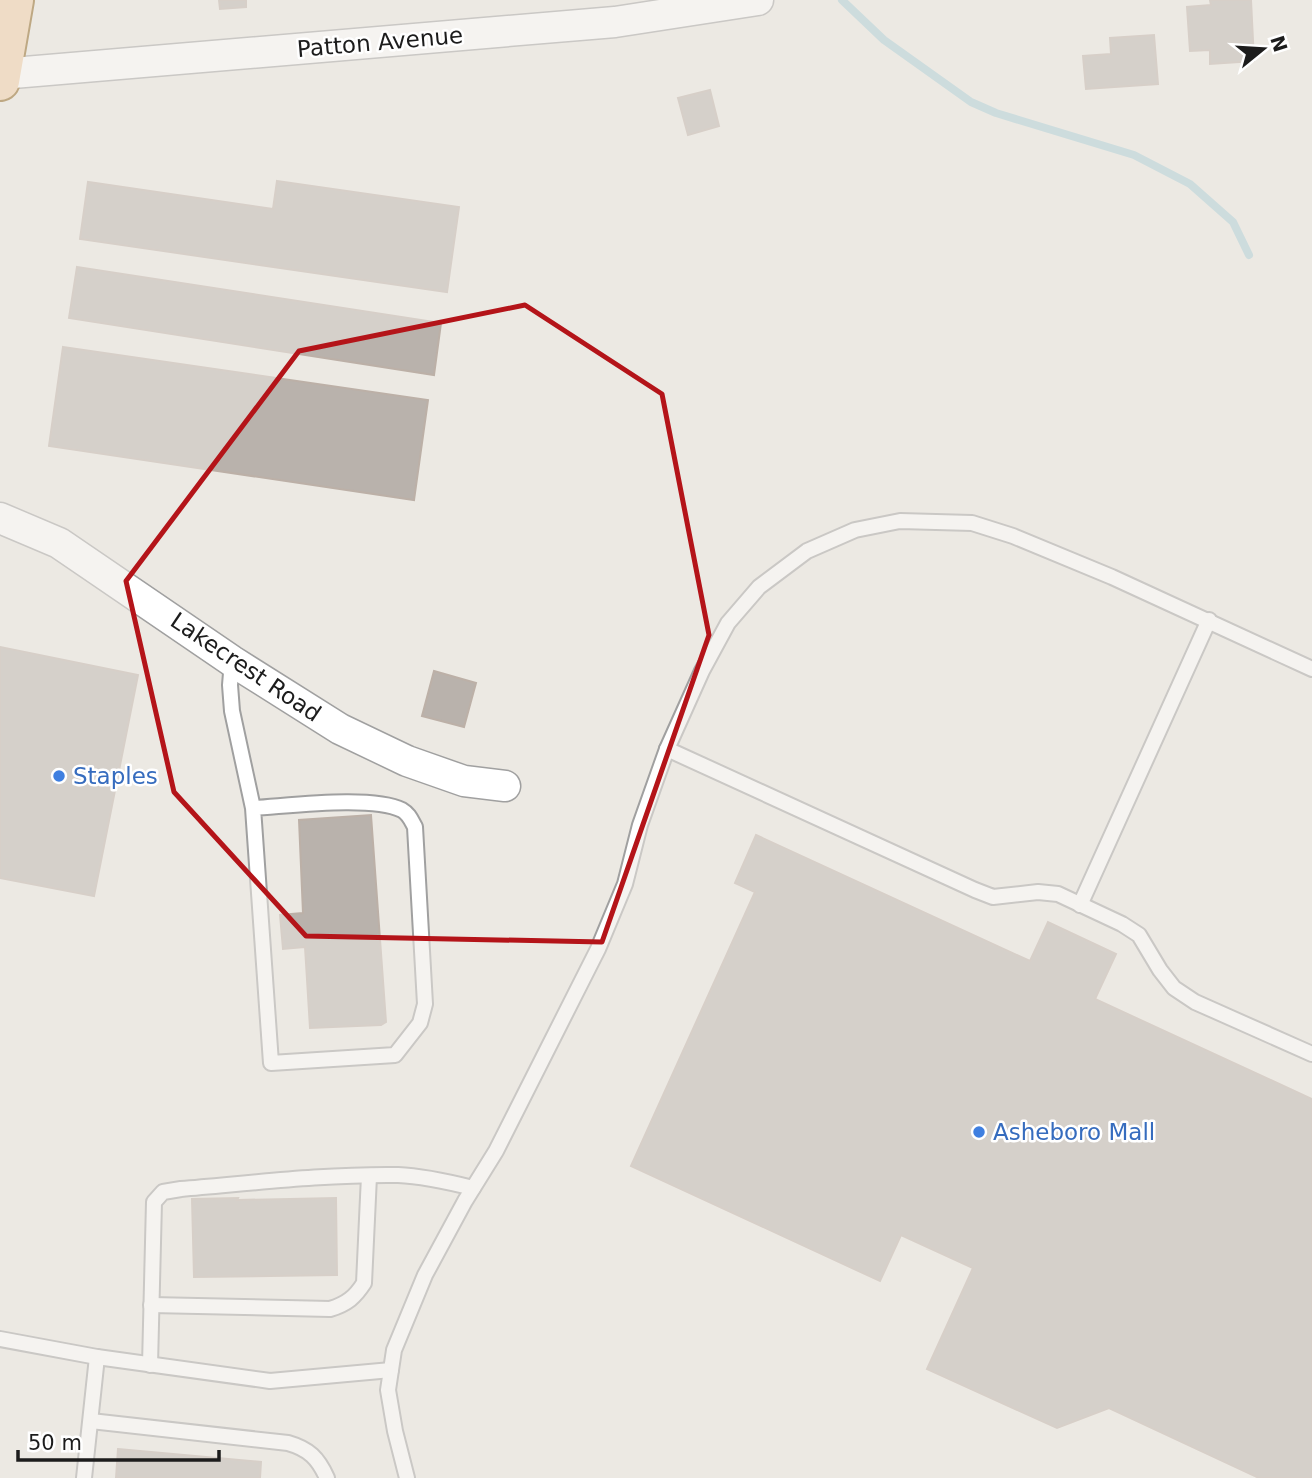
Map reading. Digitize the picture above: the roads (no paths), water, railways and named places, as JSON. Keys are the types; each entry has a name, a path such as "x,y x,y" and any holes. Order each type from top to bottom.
{"main road":[{"path":"1,78 14,0"}],"street":[{"name":"Patton Avenue","path":"1,78 617,11 758,0"},
{"name":"Lakecrest Road","path":"0,518 59,543 340,729 396,756 464,781 505,786"}],"lane":[{"path":"407,1478 388,1390 394,1349 425,1275 496,1151 598,949 625,884 640,825 667,749 702,671 729,623 759,587 807,551 855,530 901,521 972,523 1013,536 1209,620 1312,669"},
{"path":"1080,905 1209,620"},
{"path":"233,660 230,685 232,711 253,808 271,1063 395,1055 420,1023 425,1004 415,827 410,817 401,810 370,802 253,808"},
{"path":"667,749 993,897 1038,892 1058,894 1122,924 1139,935 1174,988 1195,1002 1312,1054"},
{"path":"150,1365 154,1202 163,1192 181,1188 400,1175 473,1188"},
{"path":"151,1305 330,1309 344,1305 356,1295 364,1283 369,1176"},
{"path":"0,1339 97,1357 270,1381 391,1370"},
{"path":"84,1478 97,1357"},
{"path":"90,1421 288,1443 310,1452 327,1478"}],"waterway":[{"path":"842,0 884,40 971,102 996,113 1134,155 1190,184 1233,222 1249,255"}],"place":[{"name":"Staples","path":"59,776"},
{"name":"Asheboro Mall","path":"979,1132"}]}
